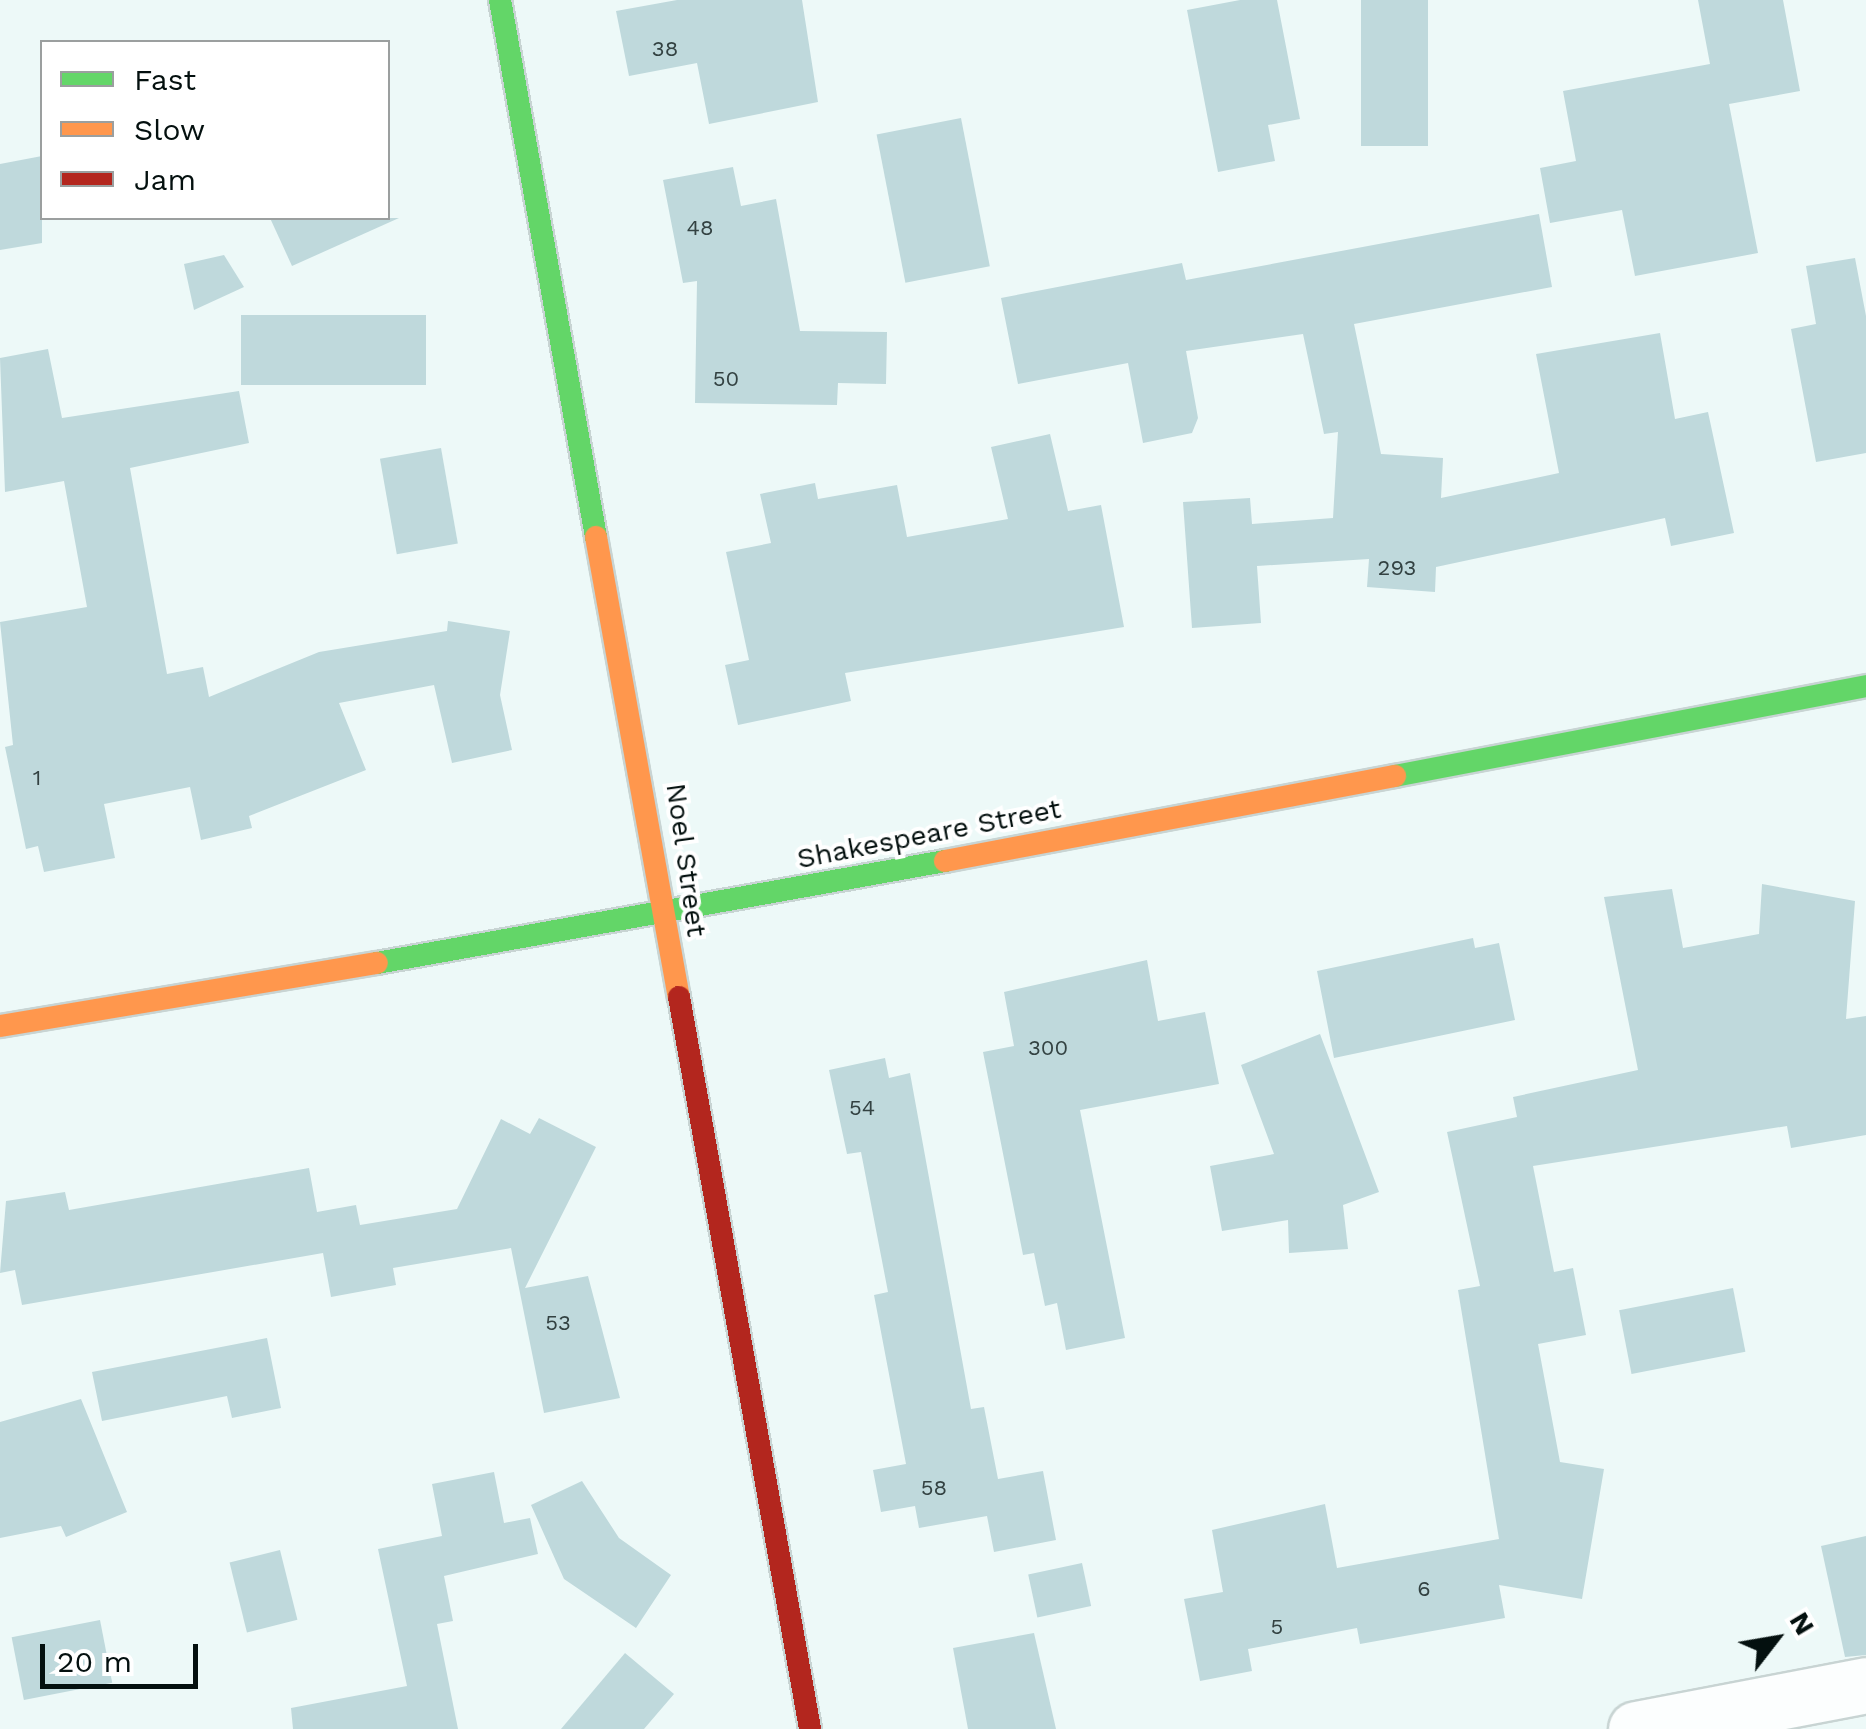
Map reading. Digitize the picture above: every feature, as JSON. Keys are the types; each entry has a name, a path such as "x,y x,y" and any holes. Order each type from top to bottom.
{"street":[{"name":"Noel Street","path":"500,0 810,1729"},
{"name":"Shakespeare Street","path":"0,1026 664,914 1866,686"},
{"path":"1636,1729 1866,1686"}],"building":[{"path":"677,0 802,0 818,102 709,124 697,63 629,76 616,11"},
{"path":"1240,0 1277,0 1300,119 1268,125 1275,161 1218,172 1187,10"},
{"path":"1361,0 1428,0 1428,146 1361,146"},
{"path":"1698,0 1783,0 1800,91 1729,104 1758,253 1635,276 1622,210 1550,223 1540,168 1576,161 1563,91 1710,64"},
{"path":"961,118 990,266 905,283 877,134"},
{"path":"40,156 42,243 0,250 0,164"},
{"path":"733,167 741,206 776,199 800,331 887,332 886,384 838,383 837,405 695,403 697,281 683,283 663,180"},
{"path":"1539,214 1552,287 1354,324 1381,454 1443,458 1441,498 1559,473 1536,354 1660,333 1675,419 1708,412 1734,533 1671,546 1665,518 1436,567 1435,592 1367,587 1369,559 1257,566 1261,623 1192,628 1183,502 1250,498 1252,524 1333,518 1338,432 1324,434 1303,334 1186,351 1198,418 1192,433 1143,443 1128,363 1018,384 1001,298 1182,263 1186,280"},
{"path":"399,218 292,266 271,220"},
{"path":"224,255 244,287 194,310 184,264"},
{"path":"1855,258 1866,316 1866,453 1816,462 1791,329 1816,324 1806,266"},
{"path":"241,315 426,315 426,385 241,385"},
{"path":"48,349 62,418 239,391 249,443 130,468 167,674 203,667 209,697 319,652 447,631 448,621 510,631 500,695 512,750 452,763 434,685 339,703 366,770 249,816 252,828 201,840 190,787 104,804 115,858 44,872 38,846 26,849 5,747 13,745 0,622 87,607 64,481 5,492 0,358"},
{"path":"1050,434 1068,511 1101,505 1124,627 845,673 851,701 738,725 725,665 749,660 726,552 771,543 760,494 815,483 818,499 897,485 907,537 1008,519 991,447"},
{"path":"441,448 458,544 397,554 380,459"},
{"path":"1762,884 1855,901 1846,1019 1866,1016 1866,1135 1791,1148 1787,1126 1533,1166 1554,1272 1573,1268 1586,1335 1538,1344 1560,1462 1604,1469 1582,1599 1499,1585 1505,1618 1360,1644 1357,1628 1248,1649 1252,1671 1200,1681 1184,1599 1223,1592 1212,1530 1325,1504 1337,1568 1499,1539 1458,1290 1480,1286 1447,1132 1517,1117 1513,1097 1638,1070 1604,897 1672,889 1683,948 1759,934"},
{"path":"1473,938 1475,948 1499,943 1515,1020 1334,1058 1317,971"},
{"path":"1147,960 1158,1021 1205,1012 1219,1084 1080,1110 1125,1338 1066,1350 1057,1303 1045,1306 1034,1253 1023,1255 983,1052 1014,1046 1004,992"},
{"path":"1320,1034 1379,1192 1343,1205 1348,1249 1289,1253 1288,1220 1222,1231 1210,1166 1274,1154 1241,1065"},
{"path":"885,1058 889,1078 910,1073 971,1409 984,1407 998,1479 1043,1471 1056,1540 994,1552 987,1516 919,1528 915,1506 881,1512 873,1470 906,1464 874,1295 888,1292 861,1152 847,1154 829,1070"},
{"path":"539,1118 596,1147 525,1288 588,1276 620,1398 544,1413 511,1248 393,1268 396,1285 331,1297 323,1253 22,1305 15,1270 0,1273 6,1201 65,1192 69,1210 309,1168 317,1212 356,1205 360,1225 457,1209 501,1119 530,1134"},
{"path":"1733,1288 1745,1352 1632,1374 1619,1310"},
{"path":"267,1338 281,1408 232,1418 227,1396 102,1421 92,1372"},
{"path":"81,1399 127,1512 66,1537 61,1526 0,1538 0,1422"},
{"path":"494,1472 504,1523 530,1518 538,1554 444,1576 453,1621 437,1624 458,1729 293,1729 291,1708 407,1686 378,1549 442,1536 432,1484"},
{"path":"582,1481 619,1538 671,1575 636,1628 564,1579 531,1505"},
{"path":"1866,1536 1866,1655 1845,1657 1821,1546"},
{"path":"280,1550 297,1620 247,1632 230,1563"},
{"path":"1082,1563 1091,1606 1037,1617 1028,1574"},
{"path":"100,1620 112,1683 24,1700 12,1637"},
{"path":"1034,1633 1056,1729 968,1729 953,1648"},
{"path":"625,1653 674,1694 644,1729 561,1729"}],"traffic: fast":[{"path":"500,0 596,537"},
{"path":"1395,776 1866,686"},
{"path":"377,963 945,861"}],"traffic: slow":[{"path":"596,537 679,997"},
{"path":"945,861 1395,776"},
{"path":"0,1026 377,963"}],"traffic: jam":[{"path":"679,997 810,1729"}]}
